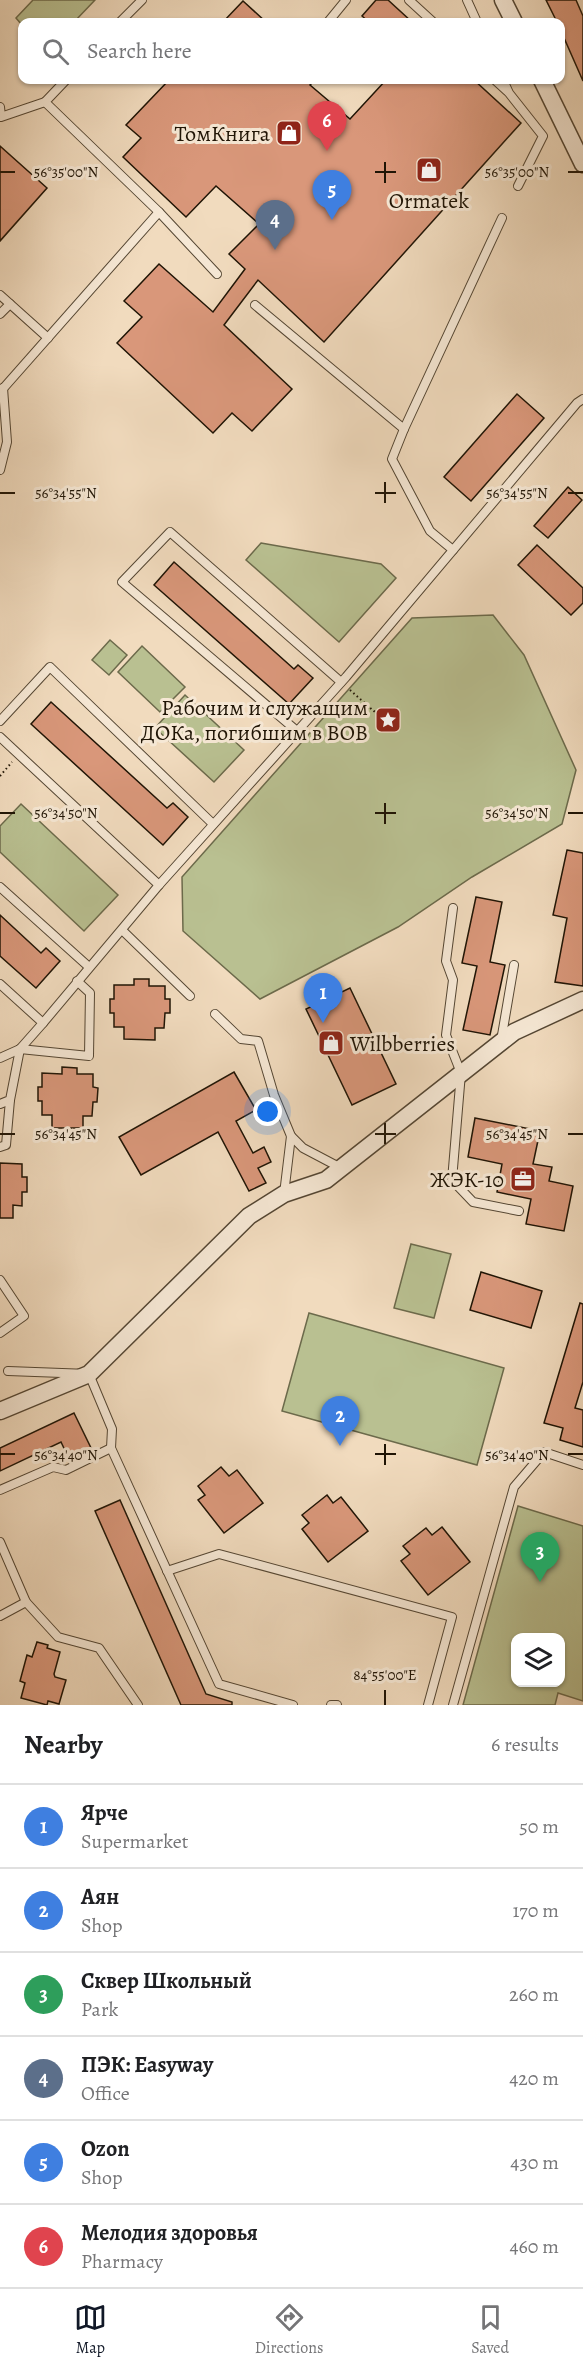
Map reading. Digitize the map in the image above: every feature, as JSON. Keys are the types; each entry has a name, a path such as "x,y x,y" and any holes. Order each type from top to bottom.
{"street":[{"path":"503,0 512,18"},
{"path":"544,84 583,164"},
{"path":"0,1411 88,1374 249,1216 284,1194 326,1180 514,1032 583,1000"}],"lane":[{"path":"124,18 142,0"},
{"path":"331,18 346,0"},
{"path":"409,0 429,18"},
{"path":"467,0 475,18"},
{"path":"0,107 1,117 45,102 62,84"},
{"path":"499,84 543,136 518,186"},
{"path":"505,84 509,93"},
{"path":"45,102 159,212 217,274"},
{"path":"0,470 8,442 1,390 159,212"},
{"path":"453,550 430,531 392,459 502,218"},
{"path":"0,295 48,338"},
{"path":"0,314 10,304"},
{"path":"255,305 404,429"},
{"path":"0,1058 20,1048 43,1023 159,885 341,682 577,403 583,399"},
{"path":"297,731 122,582 170,532 341,682"},
{"path":"0,721 50,667 213,824"},
{"path":"0,737 159,885"},
{"path":"0,887 89,967"},
{"path":"453,908 446,961 453,980 446,1035 461,1073 452,1180 473,1202 519,1211"},
{"path":"122,930 190,996"},
{"path":"500,1042 514,965"},
{"path":"20,1048 88,1056 90,993 77,981"},
{"path":"0,984 43,1023"},
{"path":"215,1014 241,1039 258,1041 274,1095 291,1137 303,1149 341,1168"},
{"path":"0,1147 6,1145 10,1100 20,1048"},
{"path":"0,1104 10,1100"},
{"path":"284,1194 291,1137"},
{"path":"0,1280 24,1316 0,1333"},
{"path":"8,1371 88,1374 112,1429 111,1448 219,1684 293,1705"},
{"path":"0,1490 53,1467 66,1470 111,1448"},
{"path":"453,1705 514,1487 544,1452 583,1465"},
{"path":"0,1542 26,1602 58,1637 99,1648 138,1705"},
{"path":"167,1571 219,1554 452,1617 428,1705"},
{"path":"0,1616 26,1602"},
{"path":"331,1705 337,1705"}],"path":[{"path":"341,682 376,713"},
{"path":"0,776 19,754"}],"green space":[{"path":"33,0 95,0 78,18 18,18 18,20 16,18"},
{"path":"261,543 381,564 396,578 339,642 246,560"},
{"path":"493,615 524,655 576,770 562,824 472,877 398,927 260,999 183,931 182,877 412,618"},
{"path":"110,640 127,655 109,675 92,660"},
{"path":"142,646 185,687 160,712 118,672"},
{"path":"185,695 244,750 214,782 155,728"},
{"path":"21,804 118,895 84,931 0,852 0,826"},
{"path":"411,1244 451,1254 434,1318 394,1308"},
{"path":"309,1313 504,1368 477,1465 282,1411"},
{"path":"518,1506 583,1526 583,1701 558,1693 555,1705 463,1705"}],"building":[{"path":"376,0 388,0 408,18 364,18 362,16"},
{"path":"546,0 576,0 583,16 583,81 565,40 565,18 555,18"},
{"path":"243,1 262,18 227,18"},
{"path":"165,84 311,84 350,119 382,84 478,84 521,123 324,342 258,280 224,325 292,389 252,431 232,413 213,433 117,343 142,317 124,301 159,264 213,312 245,269 229,254 259,224 216,186 186,217 123,157 141,138 126,125"},
{"path":"0,146 47,188 0,241"},
{"path":"517,394 544,418 471,501 444,477"},
{"path":"568,487 582,500 548,538 534,526"},
{"path":"537,545 583,588 583,603 571,615 518,565"},
{"path":"174,562 294,669 298,665 313,678 289,704 154,585"},
{"path":"51,702 167,808 173,803 188,817 163,845 31,724"},
{"path":"567,850 583,853 583,986 555,982 567,918 553,915"},
{"path":"476,897 502,902 490,962 505,965 490,1035 463,1030 477,966 462,963"},
{"path":"0,915 41,953 46,948 60,961 36,988 0,956"},
{"path":"134,979 149,979 149,986 165,986 165,999 170,999 170,1013 165,1013 164,1028 155,1028 155,1040 124,1039 124,1027 114,1027 114,1013 110,1013 110,999 114,999 114,985 134,985"},
{"path":"350,988 396,1084 352,1105 306,1009"},
{"path":"62,1067 77,1068 77,1074 93,1074 93,1087 98,1088 97,1102 93,1102 92,1116 83,1116 83,1128 52,1128 52,1115 42,1115 42,1101 38,1101 38,1087 42,1087 42,1073 62,1074"},
{"path":"234,1072 256,1110 236,1121 253,1153 264,1147 271,1162 258,1168 266,1183 249,1191 218,1132 141,1175 119,1137"},
{"path":"475,1118 540,1131 533,1164 552,1167 549,1181 573,1186 564,1231 526,1224 531,1199 497,1192 502,1164 468,1157"},
{"path":"0,1163 22,1164 22,1177 27,1177 27,1192 22,1192 22,1206 13,1205 13,1218 0,1218"},
{"path":"481,1272 542,1291 531,1328 470,1310"},
{"path":"580,1303 583,1304 583,1382 575,1408 583,1410 583,1447 560,1440 563,1428 544,1423"},
{"path":"74,1413 92,1450 70,1461 61,1442 0,1471 0,1448"},
{"path":"221,1467 229,1476 237,1470 263,1503 224,1533 198,1500 205,1495 198,1486"},
{"path":"327,1495 333,1503 341,1497 368,1531 328,1562 302,1529 309,1523 302,1515"},
{"path":"120,1500 206,1694 232,1702 232,1705 181,1705 95,1511"},
{"path":"442,1527 470,1562 428,1595 401,1561 410,1554 403,1546 426,1528 432,1535"},
{"path":"37,1642 60,1652 54,1674 55,1677 66,1680 59,1704 48,1701 47,1705 21,1698 25,1683 20,1681 27,1655 32,1657"}],"place":[{"name":"ТомКнига","path":"289,133"},
{"name":"Мелодия здоровья","path":"327,151"},
{"name":"Ormatek","path":"429,170"},
{"name":"Ozon","path":"332,220"},
{"name":"ПЭК: Easyway","path":"275,250"},
{"name":"Рабочим и служащим ДОКа, погибшим в ВОВ","path":"388,720"},
{"name":"Ярче","path":"323,1023"},
{"name":"Wilbberries","path":"331,1043"},
{"name":"ЖЭК-10","path":"523,1179"},
{"name":"Аян","path":"340,1446"},
{"name":"Сквер Школьный","path":"540,1582"}]}
